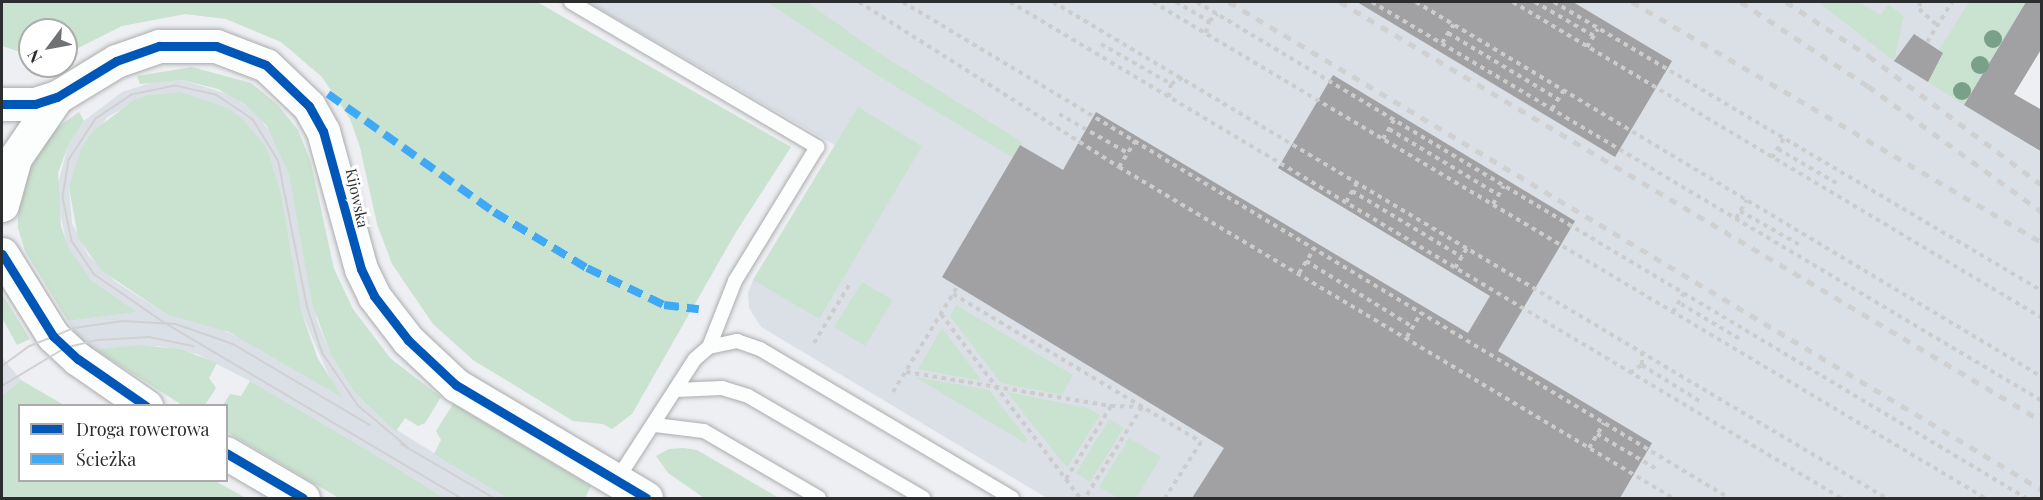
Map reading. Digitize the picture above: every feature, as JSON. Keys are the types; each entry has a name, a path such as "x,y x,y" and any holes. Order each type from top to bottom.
{"street":[{"name":"Kijowska","path":"2,104 35,104 57,97 116,61 159,46 216,46 266,65 309,106 323,131 333,156 352,246 374,296 401,332 456,385 646,498"},
{"name":"Kijowska","path":"2,205 15,158 57,97"},
{"path":"2,254 53,336 86,365 144,404"},
{"path":"228,454 303,498"}],"lane":[{"path":"571,2 817,147 735,281 709,348"},
{"path":"616,481 655,425 695,359 709,348 737,341 749,344 1012,498"},
{"path":"676,390 722,388 748,396 923,498"},
{"path":"655,425 704,431 819,498"}],"path":[{"path":"858,2 1119,167 1673,498"},
{"path":"903,2 1729,498"},
{"path":"1010,2 1841,498"},
{"path":"1053,2 1886,498"},
{"path":"1153,2 1985,498"},
{"path":"1176,2 1209,21"},
{"path":"1197,2 2026,498"},
{"path":"1372,2 2042,401"},
{"path":"1416,2 2042,377"},
{"path":"1513,2 2042,318"},
{"path":"1535,2 1594,36"},
{"path":"1554,2 1785,136 2042,291"},
{"path":"1920,2 1919,9 1937,25"},
{"path":"1927,42 1952,2"},
{"path":"1206,33 1209,21 1218,14"},
{"path":"1442,43 1454,24"},
{"path":"1587,47 1598,28"},
{"path":"1448,33 1558,99"},
{"path":"1101,44 1171,84"},
{"path":"1171,84 1182,78"},
{"path":"1169,97 1171,84"},
{"path":"1552,109 1564,90"},
{"path":"1059,114 1128,153"},
{"path":"1383,139 1394,120"},
{"path":"1389,129 1499,195"},
{"path":"1772,158 1785,136"},
{"path":"1119,167 1135,141"},
{"path":"1778,149 1838,184"},
{"path":"1346,202 1357,183"},
{"path":"1493,204 1504,186"},
{"path":"1352,191 1462,257"},
{"path":"1736,218 1747,200"},
{"path":"1740,211 1800,245"},
{"path":"1455,268 1467,248"},
{"path":"1299,273 1314,249"},
{"path":"1306,261 1413,327"},
{"path":"814,343 851,282"},
{"path":"894,392 957,287"},
{"path":"1673,312 1681,304 1684,293"},
{"path":"953,294 1201,442 1165,498"},
{"path":"1681,304 1740,339"},
{"path":"1407,338 1421,313"},
{"path":"941,314 1080,498"},
{"path":"1642,353 1642,365"},
{"path":"1076,367 1080,360"},
{"path":"1630,372 1642,365"},
{"path":"1642,365 1701,402"},
{"path":"906,372 1111,406 1142,407"},
{"path":"1066,479 1111,406"},
{"path":"1085,498 1142,407"},
{"path":"1161,418 1165,412"},
{"path":"1589,448 1604,423"},
{"path":"1597,434 1658,470"}],"shaded area":[{"path":"588,2 2026,2 1965,105 2041,152 2041,498 1047,498 761,327 749,308 748,293 753,280 835,145"},
{"path":"182,80 231,95 256,114 276,139 289,175 317,321 330,353 354,392 387,424 507,498 444,498 250,381 197,354 159,346 91,351 77,335 68,321 136,312 91,280 67,247 56,191 68,146 84,121 122,92 157,81","holes":["180,92 245,121 266,149 281,193 302,314 330,378 202,321 166,314 116,282 88,255 72,223 69,187 107,117 148,95"]},
{"path":"2,357 21,380 2,396"}],"green space":[{"path":"2,2 537,2 791,147 736,232 632,414 612,429 603,424 573,421 473,360 433,324 392,264 377,224 360,147 350,119 322,77 281,42 226,19 185,14 122,26 78,48 78,18 18,18 18,51 2,46"},
{"path":"767,2 807,2 874,50 1022,142 1013,158 877,75"},
{"path":"1818,2 1859,2 1881,15 1888,4 1904,16 1894,61"},
{"path":"1969,2 2026,2 1964,105 1928,82 1943,53 1939,50"},
{"path":"192,67 251,83 277,104 298,130 311,163 334,269 353,309 391,359 441,397 425,423 418,426 405,418 396,431 354,392 330,353 312,303 289,175 267,126 244,104 218,89 182,80 140,84 137,76"},
{"path":"180,92 228,108 245,121 267,149 281,193 302,314 318,359 343,398 229,332 166,314 101,270 78,238 69,187 81,149 92,132 134,100 148,95"},
{"path":"858,107 922,146 819,319 753,280"},
{"path":"79,112 84,121 68,146 58,173 61,226 68,247 91,280 137,312 68,321 25,251 18,228 18,200 26,168 51,132"},
{"path":"862,282 893,300 865,346 834,327"},
{"path":"2,294 30,339 17,345 2,318"},
{"path":"956,305 1073,375 1062,395 1001,383 950,316"},
{"path":"942,328 982,381 918,369"},
{"path":"137,345 180,349 217,363 209,378 216,388 206,404 180,404 96,350"},
{"path":"915,377 989,390 1027,439 1025,443"},
{"path":"21,380 62,404 18,404 18,482 217,482 246,498 2,498 2,396"},
{"path":"250,381 444,498 339,498 228,433 228,404 224,404 230,394 241,396"},
{"path":"1007,392 1088,408 1100,415 1067,468"},
{"path":"453,404 591,486 585,498 507,498 434,454 441,440 436,431"},
{"path":"1109,419 1124,428 1090,482 1076,473"},
{"path":"1129,438 1161,457 1136,498 1118,498 1099,487"},
{"path":"669,449 697,450 779,498 704,498 668,473 656,456"}],"building":[{"path":"1357,2 1573,2 1672,61 1615,157"},
{"path":"2026,2 2042,2 2042,48 2014,94 2042,110 2042,152 1964,105"},
{"path":"1914,34 1943,53 1928,82 1894,61"},
{"path":"1333,75 1575,221 1498,351 1652,443 1620,498 1192,498 1224,448 942,277 1020,145 1063,170 1096,112 1468,333 1490,296 1278,168"}],"tram line":[{"path":"407,447 358,406 322,353 307,307 278,161 253,120 216,95 175,86 132,95 96,119 69,160 63,197 72,241 94,274 165,323 461,498"},
{"path":"2,366 30,346 74,328 123,321 176,324 233,344 370,425"},
{"path":"2,386 65,348 97,340 149,337 193,346"},
{"path":"401,444 494,498"}],"railway":[{"path":"1229,2 2042,490"},
{"path":"1340,2 2042,421"},
{"path":"1632,2 2042,243"},
{"path":"1741,2 1868,86 2042,212"},
{"path":"1786,2 1869,56 2042,185"}],"marked path":[{"path":"328,94 494,212 587,268 664,305 699,309"}],"cycle path":[{"path":"2,104 35,104 57,97 116,61 159,46 216,46 266,65 309,106 323,131 361,269 374,296 408,340 456,385 646,498"},
{"path":"2,254 53,336 78,359 143,404"},
{"path":"228,454 303,498"}]}
